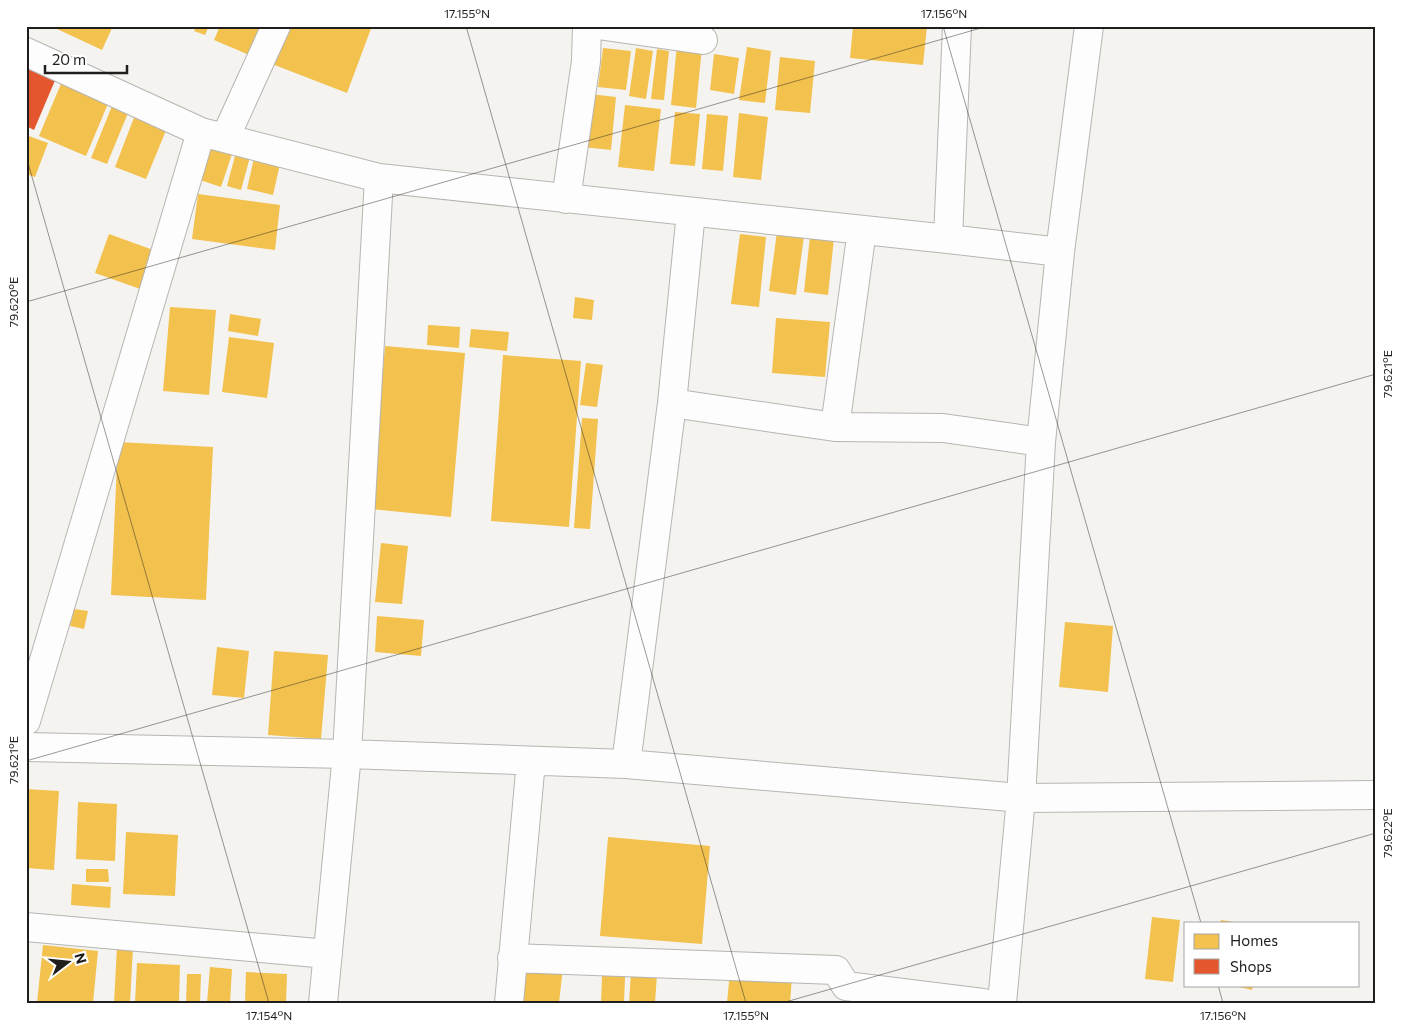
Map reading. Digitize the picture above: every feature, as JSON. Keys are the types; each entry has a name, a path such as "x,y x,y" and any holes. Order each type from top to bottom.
{"street":[{"path":"26,721 213,135 276,26"},
{"path":"566,199 586,61 587,26"},
{"path":"605,26 703,40"},
{"path":"948,239 957,26"},
{"path":"1002,1003 1021,798 1041,442 1060,252 1089,26"},
{"path":"26,52 213,135 379,178 1060,252"},
{"path":"323,1003 346,754 379,178"},
{"path":"626,764 672,403 691,212"},
{"path":"836,427 862,230"},
{"path":"672,403 836,427 943,428 1041,442"},
{"path":"26,747 346,754 626,764 1021,798 1376,795"},
{"path":"509,1003 531,761"},
{"path":"26,928 328,954"},
{"path":"512,958 836,970 846,986 984,1003"}],"building: Homes":[{"path":"56,26 113,26 102,50 55,28"},
{"path":"196,26 209,26 205,35 194,31"},
{"path":"220,26 268,26 254,57 214,40"},
{"path":"286,26 372,26 347,93 272,64"},
{"path":"853,26 927,26 923,65 850,58"},
{"path":"677,45 702,47 696,108 671,105"},
{"path":"747,47 771,51 765,103 739,100"},
{"path":"603,48 631,51 626,90 598,87"},
{"path":"636,48 653,51 646,99 629,96"},
{"path":"657,49 669,51 664,100 651,99"},
{"path":"714,54 739,58 734,94 710,90"},
{"path":"780,57 815,61 810,113 775,110"},
{"path":"63,79 110,99 86,156 39,136"},
{"path":"590,94 616,97 611,150 583,147"},
{"path":"625,105 661,109 654,171 618,167"},
{"path":"112,106 128,113 107,164 91,158"},
{"path":"675,112 700,114 695,166 670,164"},
{"path":"739,113 768,117 761,180 733,177"},
{"path":"707,114 728,116 723,171 702,169"},
{"path":"135,115 167,128 146,179 115,167"},
{"path":"26,135 48,143 35,177 26,174"},
{"path":"208,143 233,151 221,187 197,179"},
{"path":"236,152 250,157 241,190 227,186"},
{"path":"254,158 280,164 273,195 247,189"},
{"path":"198,194 280,205 275,250 192,239"},
{"path":"777,232 804,236 796,295 769,291"},
{"path":"109,234 156,251 143,290 95,273"},
{"path":"740,234 766,237 759,307 731,304"},
{"path":"810,236 834,238 828,295 804,292"},
{"path":"575,297 594,300 592,320 573,318"},
{"path":"170,307 216,310 209,395 163,391"},
{"path":"230,314 261,319 258,336 228,331"},
{"path":"776,318 830,322 825,377 772,373"},
{"path":"428,325 460,327 459,348 427,345"},
{"path":"471,329 509,332 507,351 469,347"},
{"path":"229,337 274,343 267,398 222,392"},
{"path":"385,346 465,353 451,517 371,509"},
{"path":"503,355 581,361 569,527 491,521"},
{"path":"586,363 603,365 597,407 580,405"},
{"path":"582,418 598,419 590,529 574,528"},
{"path":"118,442 213,447 206,600 111,595"},
{"path":"381,543 408,546 402,604 375,602"},
{"path":"74,609 88,611 84,629 70,626"},
{"path":"377,616 424,620 421,656 375,652"},
{"path":"1065,622 1113,626 1108,692 1059,687"},
{"path":"217,647 249,651 244,698 212,695"},
{"path":"274,651 328,655 321,739 268,735"},
{"path":"26,789 59,791 54,870 26,868"},
{"path":"78,802 117,804 115,861 76,859"},
{"path":"126,832 178,835 175,896 123,894"},
{"path":"608,837 710,846 702,944 600,936"},
{"path":"86,869 108,869 109,882 86,882"},
{"path":"72,884 111,887 110,908 71,905"},
{"path":"1152,917 1180,920 1173,982 1145,979"},
{"path":"43,945 98,951 93,1003 37,1003"},
{"path":"117,947 133,948 130,1003 114,1003"},
{"path":"137,963 180,965 179,1003 135,1003"},
{"path":"524,964 563,967 559,1003 520,1003"},
{"path":"210,967 232,969 230,1003 207,1003"},
{"path":"730,971 792,977 790,1003 727,1003"},
{"path":"246,972 287,974 286,1003 245,1003"},
{"path":"631,972 657,974 655,1003 629,1003"},
{"path":"187,974 201,974 200,1003 186,1003"},
{"path":"602,975 625,977 624,1003 601,1003"},
{"path":"1235,986 1253,986 1252,990"}],"building: Shops":[{"path":"26,59 59,71 34,130 26,126"}]}
